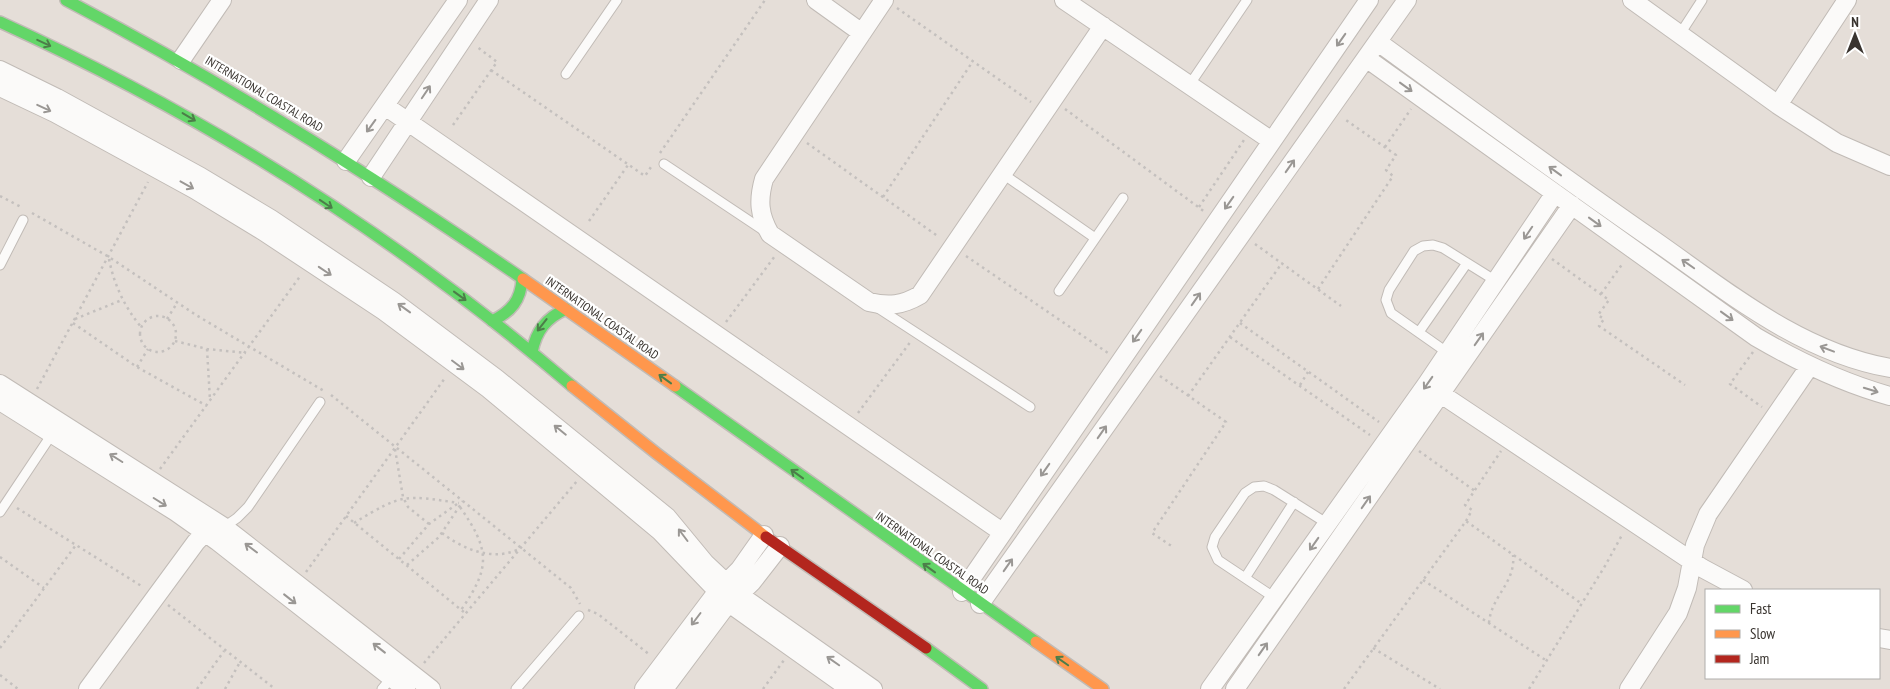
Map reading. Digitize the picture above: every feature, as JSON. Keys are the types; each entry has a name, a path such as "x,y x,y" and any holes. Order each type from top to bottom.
{"highway":[{"name":"INTERNATIONAL COASTAL ROAD","path":"66,0 181,60 371,177 566,309 962,592 1102,689"},
{"path":"0,22 91,65 172,108 248,153 419,266 532,352 617,423 764,535 982,689"},
{"path":"492,321 503,317 519,301 522,279"},
{"path":"532,352 538,330 555,313 566,309"}],"street":[{"path":"181,60 222,0"},
{"path":"346,161 458,0"},
{"path":"371,177 406,121 489,0"},
{"path":"816,0 862,33"},
{"path":"1064,0 1272,141"},
{"path":"962,592 1369,0"},
{"path":"980,604 1407,0"},
{"path":"1632,0 1778,105 1837,143 1890,166"},
{"path":"1778,105 1845,2"},
{"path":"889,3 862,33 764,179 760,193 763,221 777,239 870,302 882,305 896,305 920,295 1103,26"},
{"path":"1378,42 1575,186 1759,313 1820,346 1852,358 1890,368"},
{"path":"1366,58 1755,336 1810,367 1853,385 1890,396"},
{"path":"0,70 65,102 201,177 271,219 400,306 497,379 668,516 727,593 873,689"},
{"path":"0,87 55,113 156,168 264,231 456,363 660,531 727,593 793,649 850,689"},
{"path":"385,106 1002,532"},
{"path":"1213,688 1448,353 1555,193"},
{"path":"1235,689 1572,205"},
{"path":"1755,336 1759,313"},
{"path":"1635,687 1678,613 1687,588 1700,529 1708,514 1810,367"},
{"path":"0,384 224,527 298,584 399,679"},
{"path":"1441,394 1692,561 1741,589"},
{"path":"0,401 205,533 399,679 431,689"},
{"path":"88,689 155,595 205,533 224,527"},
{"path":"664,689 727,593 740,569 764,535"},
{"path":"644,689 662,664 727,593 752,582 780,546"}],"lane":[{"path":"566,74 617,0"},
{"path":"1190,84 1247,0"},
{"path":"1680,34 1702,0"},
{"path":"664,164 777,239"},
{"path":"1002,174 1096,238"},
{"path":"1059,291 1123,198"},
{"path":"0,265 23,220"},
{"path":"1448,353 1391,313 1386,300 1388,290 1414,251 1423,246 1438,246 1496,281"},
{"path":"1419,332 1466,263"},
{"path":"870,302 1030,407"},
{"path":"224,527 248,507 320,402"},
{"path":"0,512 52,434"},
{"path":"1275,598 1215,556 1212,547 1215,537 1245,492 1254,487 1269,488 1328,524"},
{"path":"1245,578 1294,502"},
{"path":"516,689 579,616"}],"path":[{"path":"491,70 644,176 765,0"},
{"path":"889,3 973,62 1049,106 1217,221"},
{"path":"453,125 497,62 463,38"},
{"path":"883,197 973,62"},
{"path":"1385,147 1420,96"},
{"path":"1318,289 1394,176 1386,170 1396,155 1330,109"},
{"path":"1198,207 1252,127"},
{"path":"589,221 628,165"},
{"path":"29,403 156,168"},
{"path":"0,196 109,257 177,303 327,393 571,588 582,606 598,614 662,664"},
{"path":"1242,234 1341,306"},
{"path":"716,335 777,239"},
{"path":"1601,294 1633,249"},
{"path":"1540,251 1609,300 1598,315 1604,319 1599,326 1685,385"},
{"path":"109,257 114,279 122,300 142,328"},
{"path":"152,480 311,262"},
{"path":"1188,396 1282,263"},
{"path":"75,319 122,300"},
{"path":"167,319 177,303"},
{"path":"152,318 167,319 176,331 174,341 163,351 148,349 141,340 142,328 152,318"},
{"path":"73,323 137,367 207,406"},
{"path":"1240,323 1308,372 1389,438"},
{"path":"848,426 917,333"},
{"path":"1755,336 1730,384 1775,417"},
{"path":"1230,337 1299,386 1389,438"},
{"path":"174,341 207,349 246,353"},
{"path":"137,367 148,349"},
{"path":"207,349 210,402"},
{"path":"298,584 456,363"},
{"path":"1148,368 1226,422 1152,532 1174,547"},
{"path":"1299,386 1308,372"},
{"path":"1344,689 1466,520 1472,510 1465,505 1509,440"},
{"path":"1408,442 1475,491"},
{"path":"395,447 403,497 408,506 429,524"},
{"path":"399,679 466,614 586,469"},
{"path":"354,522 387,502 403,497 459,503"},
{"path":"399,559 429,524 463,501"},
{"path":"406,565 429,547 442,533 463,501"},
{"path":"460,507 474,528 484,553 480,575 460,610"},
{"path":"346,516 466,614"},
{"path":"1466,520 1582,604"},
{"path":"1529,689 1582,604 1630,520"},
{"path":"442,533 458,544 484,553 502,554 520,548"},
{"path":"0,648 76,544"},
{"path":"1489,624 1492,606 1507,585 1513,571 1513,555"},
{"path":"0,558 44,588"},
{"path":"1423,580 1547,661"},
{"path":"1373,648 1440,689"},
{"path":"763,689 793,649"},
{"path":"197,689 224,651"},
{"path":"226,689 240,662"},
{"path":"0,675 18,689"}],"traffic: fast":[{"path":"66,0 184,64 299,132 412,204 523,279"},
{"path":"0,22 152,98 299,184 439,280 572,386"},
{"path":"492,321 505,314 514,304 520,293 522,279"},
{"path":"532,352 536,338 543,326 566,309"},
{"path":"675,386 1036,642"},
{"path":"926,648 982,689"}],"traffic: slow":[{"path":"523,279 675,386"},
{"path":"572,386 766,537"},
{"path":"1036,642 1103,689"}],"traffic: jam":[{"path":"766,537 926,648"}]}
